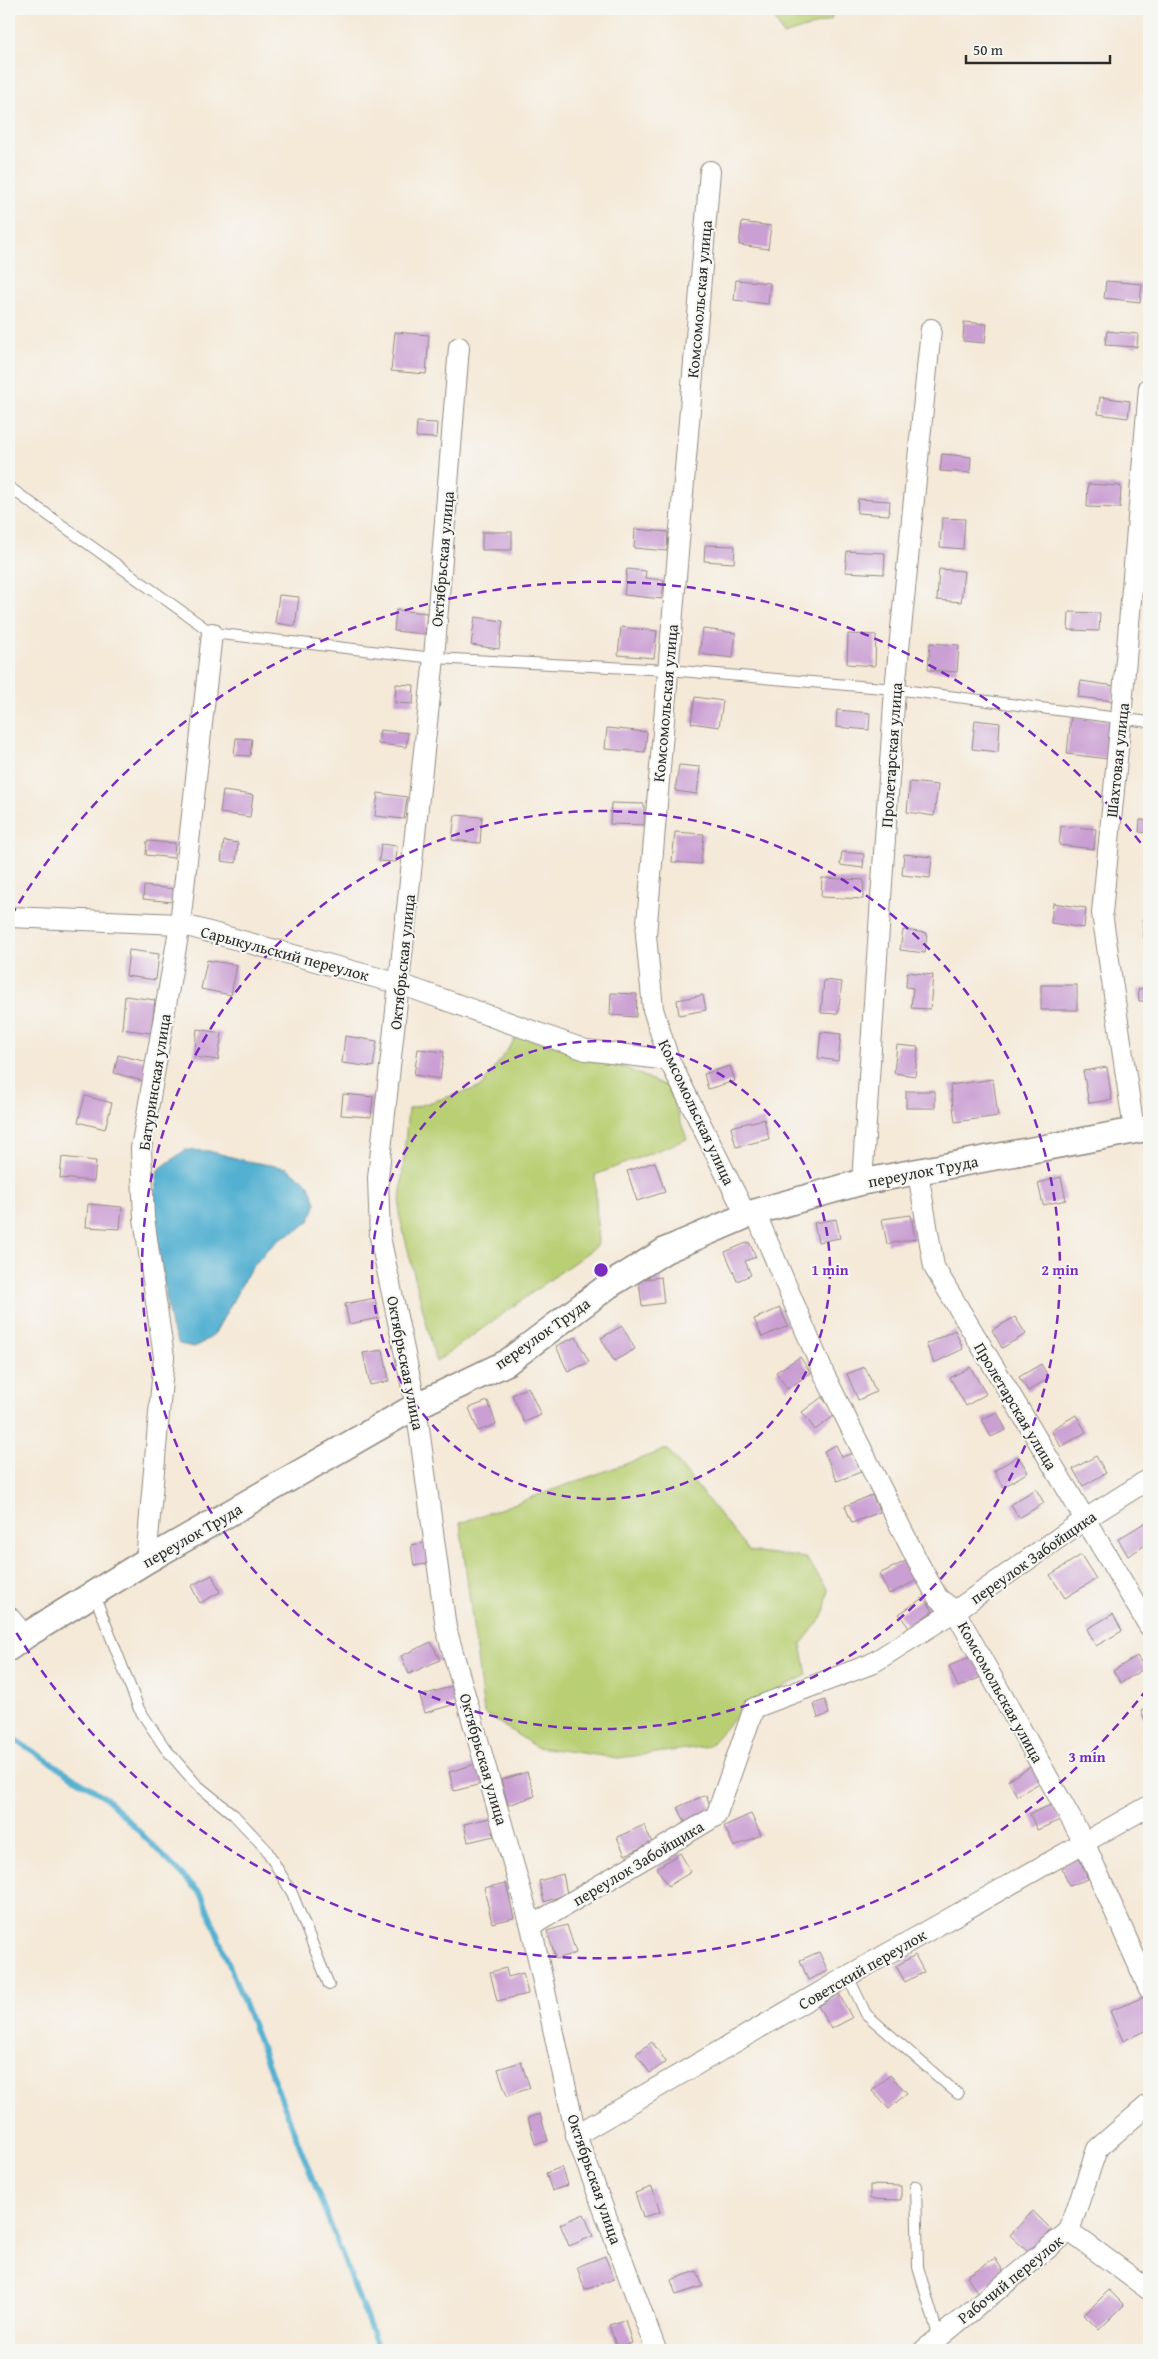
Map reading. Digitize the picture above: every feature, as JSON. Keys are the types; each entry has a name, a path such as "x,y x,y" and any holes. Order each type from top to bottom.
{"street":[{"name":"Комсомольская улица","path":"710,171 646,935 652,1009 670,1060 750,1214 824,1374 913,1554 938,1598 956,1611 1084,1842 1149,1989"},
{"name":"Пролетарская улица","path":"862,1182 895,689 931,329"},
{"name":"Октябрьская улица","path":"459,348 434,658 378,1178 380,1237 416,1406 446,1628 531,1926 576,2135 656,2350"},
{"name":"Шахтовая улица","path":"1142,1129 1102,913 1121,718 1149,388"},
{"name":"Батуринская улица","path":"146,1561 164,1357 144,1218 141,1149 180,924 212,633"},
{"name":"Сарыкульский переулок","path":"9,917 180,924 400,984 586,1050 670,1060"},
{"name":"переулок Труда","path":"17,1642 146,1561 416,1406 506,1363 608,1286 666,1250 750,1214 862,1182 1142,1129"},
{"name":"Пролетарская улица","path":"918,1172 934,1267 1149,1626"},
{"name":"переулок Забойщика","path":"531,1926 716,1816 754,1708 871,1664 956,1611 1084,1520 1149,1479"},
{"path":"9,1617 17,1642"},
{"name":"Советский переулок","path":"576,2135 848,1976 1149,1806"},
{"name":"Рабочий переулок","path":"931,2344 1069,2231 1097,2149 1149,2104"},
{"path":"1069,2231 1149,2290"}],"lane":[{"path":"9,487 212,633 434,658 668,670 895,689 1149,722"},
{"path":"94,1593 139,1709 165,1748 196,1784 234,1815 266,1849 292,1893 329,1985"},
{"path":"848,1976 866,2014 958,2094"},
{"path":"916,2186 918,2267 931,2344"}],"green space":[{"path":"771,9 834,9 831,20 783,35"},
{"path":"518,1035 612,1062 668,1087 687,1139 595,1175 598,1245 436,1362 399,1214 408,1109 481,1087"},
{"path":"667,1449 749,1551 806,1558 828,1590 824,1615 801,1644 807,1675 746,1705 709,1746 618,1758 536,1747 484,1713 460,1523"}],"water":[{"path":"185,1150 209,1151 247,1161 287,1168 308,1183 316,1203 310,1220 298,1230 282,1237 265,1252 248,1273 215,1333 194,1347 179,1344 171,1327 152,1212 158,1170"}],"building":[{"path":"742,222 771,226 768,249 739,245"},
{"path":"736,280 770,283 768,304 734,300"},
{"path":"1106,281 1142,284 1140,302 1104,298"},
{"path":"964,322 987,324 985,343 963,341"},
{"path":"1107,331 1138,334 1137,347 1105,345"},
{"path":"395,332 429,335 426,374 391,371"},
{"path":"1100,397 1130,401 1128,418 1098,414"},
{"path":"417,422 437,423 436,438 416,437"},
{"path":"942,454 971,457 970,473 940,471"},
{"path":"1088,484 1121,486 1120,508 1087,507"},
{"path":"858,499 890,501 889,515 857,513"},
{"path":"942,518 965,519 963,549 940,547"},
{"path":"635,529 668,532 667,551 634,548"},
{"path":"482,532 512,532 512,550 482,550"},
{"path":"705,545 735,546 734,563 704,561"},
{"path":"847,551 885,553 884,574 845,572"},
{"path":"627,569 646,571 645,578 664,580 662,599 624,595"},
{"path":"939,569 964,571 961,602 937,600"},
{"path":"279,595 299,597 295,626 275,623"},
{"path":"396,610 427,613 425,634 394,631"},
{"path":"1069,612 1100,613 1099,631 1068,630"},
{"path":"475,617 503,621 499,649 471,645"},
{"path":"621,627 657,631 654,658 618,655"},
{"path":"703,629 736,633 733,658 699,654"},
{"path":"848,634 876,635 875,666 847,664"},
{"path":"930,643 959,645 957,672 928,670"},
{"path":"1081,681 1115,686 1113,701 1078,697"},
{"path":"396,684 414,685 413,704 395,703"},
{"path":"695,697 723,701 719,727 691,723"},
{"path":"837,710 870,713 869,730 836,727"},
{"path":"1071,716 1113,721 1109,759 1067,754"},
{"path":"975,720 1000,723 998,752 972,749"},
{"path":"607,728 647,732 645,752 605,749"},
{"path":"380,730 408,733 406,747 378,744"},
{"path":"236,738 252,739 250,756 234,755"},
{"path":"1147,742 1149,742 1149,777 1145,776"},
{"path":"679,765 700,767 697,794 675,791"},
{"path":"910,782 938,785 934,816 907,812"},
{"path":"223,791 253,795 250,817 220,813"},
{"path":"378,793 407,797 404,819 375,816"},
{"path":"611,803 644,804 644,825 610,824"},
{"path":"455,815 482,817 480,843 452,840"},
{"path":"1140,820 1149,821 1149,833 1139,832"},
{"path":"1061,826 1096,829 1094,849 1059,845"},
{"path":"675,832 704,834 701,864 672,862"},
{"path":"147,841 175,843 174,858 146,855"},
{"path":"224,841 238,843 236,863 221,861"},
{"path":"381,844 397,846 396,862 379,861"},
{"path":"842,852 864,854 863,868 840,865"},
{"path":"904,854 932,857 930,878 902,875"},
{"path":"822,878 864,880 863,899 821,897"},
{"path":"144,886 175,889 173,902 143,899"},
{"path":"1053,903 1086,908 1084,928 1051,923"},
{"path":"1149,918 1149,938 1144,938 1142,919"},
{"path":"903,930 927,933 925,953 900,950"},
{"path":"129,950 159,954 156,980 126,976"},
{"path":"207,960 237,965 231,995 201,989"},
{"path":"907,972 933,975 930,1009 911,1008 913,988 906,987"},
{"path":"824,980 842,982 838,1014 821,1013"},
{"path":"1041,985 1077,985 1077,1010 1041,1010"},
{"path":"1149,988 1149,1001 1139,1001 1138,989"},
{"path":"611,993 637,994 636,1017 610,1015"},
{"path":"703,995 706,1010 679,1015 677,1000"},
{"path":"125,996 155,1000 151,1033 122,1029"},
{"path":"197,1029 222,1033 218,1060 194,1057"},
{"path":"821,1032 841,1034 838,1061 818,1058"},
{"path":"345,1036 377,1041 373,1067 342,1063"},
{"path":"897,1045 918,1047 915,1076 894,1073"},
{"path":"418,1049 444,1052 440,1079 414,1075"},
{"path":"118,1055 148,1062 143,1081 114,1073"},
{"path":"730,1066 735,1081 708,1089 704,1074"},
{"path":"1107,1067 1112,1100 1089,1103 1083,1071"},
{"path":"993,1079 998,1116 955,1122 950,1085"},
{"path":"906,1091 935,1091 935,1108 906,1108"},
{"path":"343,1094 373,1097 371,1117 341,1115"},
{"path":"85,1096 112,1103 105,1129 78,1122"},
{"path":"764,1119 769,1139 736,1147 731,1127"},
{"path":"62,1157 96,1161 94,1181 60,1178"},
{"path":"655,1162 665,1192 637,1201 627,1171"},
{"path":"1061,1177 1066,1200 1043,1205 1038,1183"},
{"path":"88,1204 122,1207 120,1229 86,1227"},
{"path":"911,1215 915,1239 887,1244 882,1219"},
{"path":"836,1219 840,1238 818,1242 814,1223"},
{"path":"749,1242 756,1257 745,1261 751,1275 737,1281 725,1252"},
{"path":"661,1277 664,1303 642,1306 639,1280"},
{"path":"375,1298 379,1318 349,1324 345,1304"},
{"path":"780,1308 788,1326 762,1337 754,1319"},
{"path":"1015,1317 1026,1334 1002,1348 992,1330"},
{"path":"622,1326 635,1349 614,1361 601,1338"},
{"path":"955,1330 963,1349 934,1363 926,1344"},
{"path":"576,1337 589,1362 568,1372 556,1346"},
{"path":"383,1350 389,1381 370,1385 363,1353"},
{"path":"800,1357 811,1373 787,1389 776,1372"},
{"path":"1041,1364 1049,1378 1028,1391 1019,1377"},
{"path":"865,1367 876,1392 858,1400 847,1374"},
{"path":"970,1367 986,1394 966,1406 950,1378"},
{"path":"528,1387 541,1415 524,1422 512,1395"},
{"path":"822,1397 835,1415 815,1430 802,1412"},
{"path":"488,1401 496,1424 478,1431 469,1408"},
{"path":"997,1412 1006,1430 991,1437 982,1419"},
{"path":"1076,1415 1086,1432 1061,1447 1051,1430"},
{"path":"836,1445 842,1457 853,1453 861,1472 837,1481 824,1451"},
{"path":"1018,1456 1028,1472 1004,1487 994,1471"},
{"path":"1096,1456 1106,1473 1083,1486 1073,1469"},
{"path":"1036,1489 1044,1503 1019,1518 1011,1504"},
{"path":"872,1495 880,1512 852,1523 845,1506"},
{"path":"1146,1522 1149,1528 1149,1543 1128,1556 1118,1539"},
{"path":"428,1542 432,1563 414,1566 411,1545"},
{"path":"1081,1555 1096,1579 1065,1598 1050,1575"},
{"path":"908,1560 918,1580 889,1594 879,1574"},
{"path":"212,1575 220,1592 200,1603 191,1586"},
{"path":"923,1598 933,1611 909,1628 899,1614"},
{"path":"1113,1614 1122,1631 1096,1646 1087,1629"},
{"path":"431,1642 440,1660 409,1674 401,1656"},
{"path":"977,1654 986,1675 958,1687 949,1666"},
{"path":"1137,1656 1145,1668 1121,1683 1113,1671"},
{"path":"453,1686 458,1703 425,1713 420,1696"},
{"path":"825,1700 829,1714 818,1718 814,1704"},
{"path":"1149,1708 1149,1729 1141,1711"},
{"path":"479,1763 485,1783 454,1791 449,1772"},
{"path":"1032,1766 1041,1782 1017,1796 1008,1780"},
{"path":"527,1772 535,1796 508,1805 501,1780"},
{"path":"706,1795 713,1812 686,1824 678,1807"},
{"path":"1053,1804 1060,1820 1037,1830 1030,1814"},
{"path":"751,1814 761,1835 734,1847 724,1826"},
{"path":"490,1818 494,1836 468,1842 464,1824"},
{"path":"644,1825 652,1843 625,1855 617,1837"},
{"path":"680,1853 691,1872 668,1886 657,1868"},
{"path":"1079,1857 1088,1879 1069,1886 1061,1865"},
{"path":"563,1874 567,1894 544,1902 539,1881"},
{"path":"506,1883 514,1918 492,1923 484,1888"},
{"path":"567,1925 576,1953 556,1959 547,1931"},
{"path":"819,1952 828,1971 808,1980 800,1960"},
{"path":"915,1955 924,1972 905,1982 896,1966"},
{"path":"506,1968 508,1977 523,1973 528,1994 497,2001 490,1972"},
{"path":"839,1994 852,2018 831,2029 818,2006"},
{"path":"1144,1997 1149,2010 1149,2029 1123,2041 1110,2011"},
{"path":"652,2042 666,2062 650,2073 636,2054"},
{"path":"521,2062 530,2088 507,2096 498,2069"},
{"path":"890,2075 907,2093 889,2109 872,2091"},
{"path":"540,2114 548,2141 535,2144 528,2118"},
{"path":"562,2167 568,2185 552,2191 546,2173"},
{"path":"870,2185 901,2186 901,2200 870,2199"},
{"path":"652,2187 660,2212 643,2217 635,2193"},
{"path":"1033,2211 1052,2230 1029,2253 1010,2235"},
{"path":"584,2214 593,2236 569,2246 560,2224"},
{"path":"605,2256 614,2279 585,2290 577,2267"},
{"path":"995,2258 1005,2274 977,2292 967,2276"},
{"path":"697,2271 703,2286 676,2295 671,2280"},
{"path":"1109,2290 1124,2305 1099,2330 1084,2315"},
{"path":"625,2320 632,2343 617,2348 609,2325"}],"waterway":[{"path":"9,1736 105,1797 202,1895 379,2350"}]}
